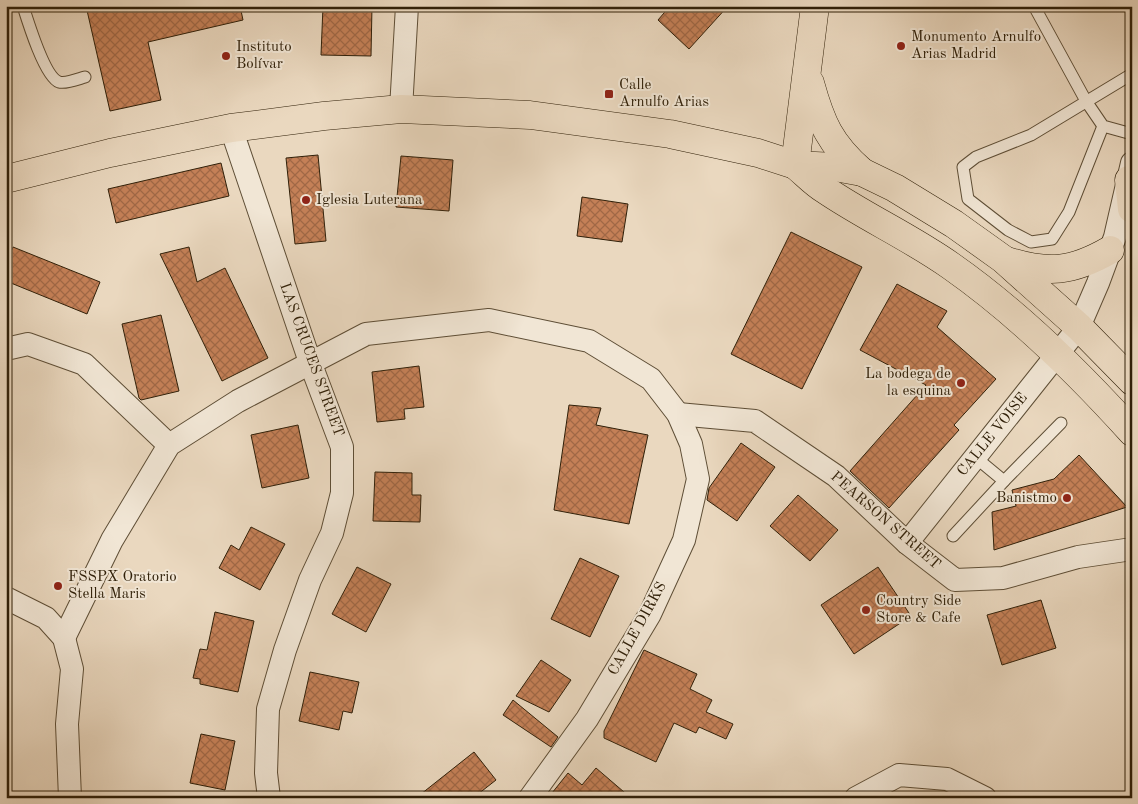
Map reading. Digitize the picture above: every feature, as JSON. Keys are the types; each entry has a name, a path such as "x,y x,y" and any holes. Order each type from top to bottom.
{"main road":[{"path":"795,165 816,6"},
{"path":"807,72 816,106 826,130 838,149 862,172"},
{"path":"6,179 110,153 231,128 324,116 401,109 530,115 637,128 712,142 795,165 835,167 862,172 894,188 954,224 1003,259 1079,327 1132,381"},
{"path":"795,165 823,188 950,265 1019,319 1097,393 1132,432"},
{"path":"1130,171 1132,209"},
{"path":"1003,259 1034,268 1057,269 1088,262 1110,250"}],"street":[{"path":"401,109 407,6"},
{"name":"LAS CRUCES STREET","path":"231,128 310,362 342,447 342,493 332,533 310,580 285,650 268,709 266,773 269,798"},
{"name":"CALLE VOISE","path":"907,543 1079,327 1090,304 1110,250 1130,171"},
{"name":"CALLE DIRKS","path":"169,445 238,401 366,334 489,320 589,341 651,379 678,414 691,444 698,479 684,540 650,614 587,718 530,798"},
{"path":"6,348 28,344 84,364 169,445 112,540 64,638"},
{"name":"PEARSON STREET","path":"678,414 755,421 836,476 907,543 955,580 1003,578 1078,557 1132,549"},
{"path":"6,598 46,618 64,638 72,669 67,724 70,798"},
{"path":"856,798 899,776 947,778 986,798"}],"lane":[{"path":"23,6 46,69 52,79 61,83 85,77"},
{"path":"1034,6 1086,101 1103,126 1132,134"},
{"path":"1103,126 1069,212 1052,239 1031,242 1008,230 968,199 963,167 976,157 1030,135 1132,74"},
{"path":"953,536 1061,423"},
{"path":"975,457 1004,481"}],"building":[{"path":"86,6 240,6 243,20 148,42 161,100 110,111"},
{"path":"323,6 372,6 371,56 321,55"},
{"path":"670,6 728,6 689,49 658,20"},
{"name":"Iglesia Luterana","path":"318,155 326,241 295,244 286,158"},
{"path":"401,156 453,160 449,211 396,207"},
{"path":"221,163 229,196 116,223 108,189"},
{"path":"582,197 628,204 622,242 577,236"},
{"path":"791,232 862,267 802,389 731,354"},
{"path":"13,247 100,282 87,314 6,281 6,263"},
{"path":"189,247 197,282 225,268 268,358 222,381 160,254"},
{"path":"897,284 947,311 937,327 996,379 954,425 959,430 889,508 850,471 926,385 860,350"},
{"path":"161,315 179,391 141,400 122,324"},
{"path":"419,366 424,407 404,409 405,419 377,422 372,372"},
{"path":"569,405 601,408 596,425 648,435 629,524 554,510"},
{"path":"298,425 309,478 262,488 251,435"},
{"path":"741,443 775,467 737,521 707,500 709,488"},
{"name":"Banistmo","path":"1079,455 1127,507 994,550 992,512 1016,506 1012,490 1054,479"},
{"path":"375,472 412,473 412,495 421,495 420,522 373,521"},
{"path":"798,495 838,530 810,561 770,526"},
{"path":"251,527 285,544 260,590 219,568 231,545 239,550"},
{"path":"580,558 619,576 590,637 551,619"},
{"path":"357,567 391,584 366,632 332,614"},
{"name":"Country Side Store & Cafe","path":"878,567 911,616 854,654 821,605"},
{"path":"1041,600 1056,648 1002,665 987,615"},
{"path":"215,612 254,621 238,692 200,684 200,679 193,678 200,649 207,650"},
{"path":"644,650 697,674 690,689 712,700 706,712 733,724 726,739 699,727 696,733 674,723 656,762 604,738 604,731"},
{"path":"541,660 571,680 549,712 516,696"},
{"path":"310,672 359,682 352,713 343,711 339,730 299,721"},
{"path":"513,700 558,737 551,747 503,715"},
{"path":"201,734 235,741 225,790 190,783"},
{"path":"474,752 496,780 473,798 416,798"},
{"path":"596,768 631,798 548,798 568,773 582,785"}],"place":[{"name":"Monumento Arnulfo Arias Madrid","path":"901,46"},
{"name":"Instituto Bolívar","path":"226,56"},
{"name":"Calle Arnulfo Arias","path":"609,94"},
{"name":"Iglesia Luterana","path":"306,200"},
{"name":"La bodega de la esquina","path":"961,383"},
{"name":"Banistmo","path":"1067,498"},
{"name":"FSSPX Oratorio Stella Maris","path":"58,586"},
{"name":"Country Side Store & Cafe","path":"866,610"}]}
